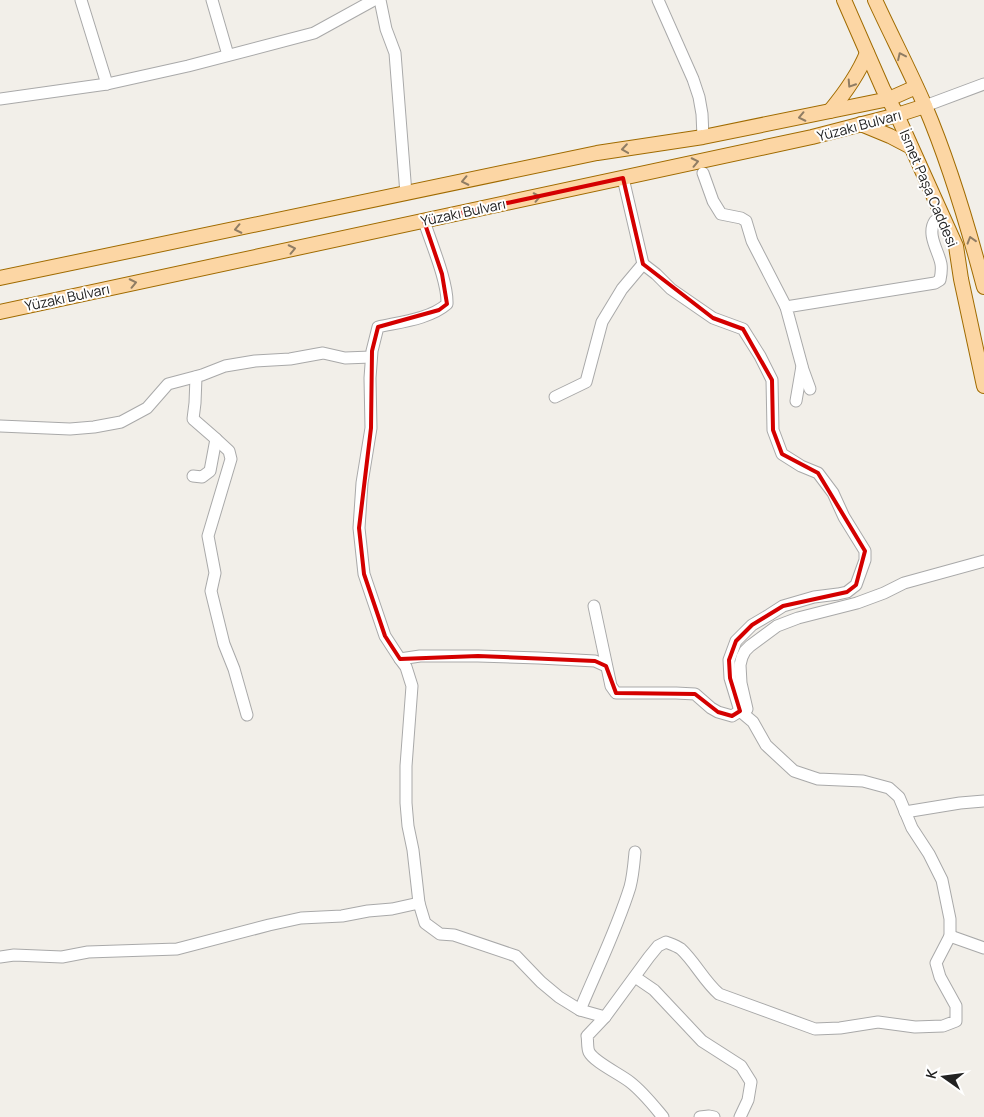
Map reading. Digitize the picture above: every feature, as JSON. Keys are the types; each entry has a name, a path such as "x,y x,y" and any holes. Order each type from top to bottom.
{"main road":[{"name":"İsmet Paşa Caddesi","path":"844,0 956,246 961,279 984,386"},
{"path":"875,0 925,106 945,157 968,228 984,287"},
{"path":"830,111 850,87 867,53"},
{"name":"Yüzakı Bulvarı","path":"0,278 406,194 598,152 703,137 889,99 916,87"},
{"name":"Yüzakı Bulvarı","path":"0,312 802,139 925,106"},
{"path":"861,124 911,147"}],"street":[{"path":"81,0 107,84"},
{"path":"212,0 228,55"},
{"path":"0,99 107,84 188,66 314,33 374,0"},
{"path":"380,0 386,29 396,53 406,194"},
{"path":"662,1 699,98 703,137"},
{"path":"925,106 984,84"},
{"path":"703,173 713,201 721,214 741,218 746,221 752,241 786,306 810,389"},
{"path":"623,178 644,264 671,289 713,318 743,329 772,380 773,430 782,454 818,474 833,494 844,517 865,551 865,560 856,585 847,592 814,597 783,606 769,616 752,624 736,641 729,660 730,678 740,711 753,722"},
{"path":"786,306 935,283 940,280 942,274 941,263 932,231 934,222 942,216"},
{"path":"424,221 442,274 447,304 439,310 413,319 378,327 370,378 371,428 362,483 359,528 364,574 385,636 406,667 412,686 406,766 406,803 419,904 425,923 440,934 454,935 516,956 541,982 559,997 580,1010 605,1017"},
{"path":"555,397 586,382 602,322 622,289 644,264"},
{"path":"0,426 70,429 121,422 147,408 168,384 196,377 225,366 255,361 290,359 323,353 346,358 372,357"},
{"path":"796,401 802,366"},
{"path":"196,377 193,420 229,451 232,459 208,536 215,573 211,591 224,644 234,669 247,714"},
{"path":"193,476 202,477 210,471 216,440"},
{"path":"663,1117 631,1082 599,1062 589,1052 587,1036 605,1017 648,957 658,946 666,942 679,948 696,967 709,986 719,994 815,1029 840,1028 878,1022 915,1027 943,1026 956,1021 956,1006 940,977 936,963 950,936 950,919 942,880 929,854 912,828 898,797 889,788 863,782 818,779 794,771 766,745 753,722 743,692 740,665 745,651 759,638 777,626 798,618 857,603 904,583 984,560"},
{"path":"594,606 611,686 616,693 676,692 695,694 718,712 732,716 740,711"},
{"path":"400,659 430,656 539,658 595,661 606,666"},
{"path":"905,812 960,802 984,801"},
{"path":"580,1010 616,928 630,884 635,852"},
{"path":"0,956 62,957 88,952 176,949 301,918 342,916 419,904"},
{"path":"950,936 984,948"},
{"path":"635,976 654,990 702,1041 740,1066 751,1082 748,1100 740,1117"},
{"path":"700,1117 714,1117"}],"highlighted area":[{"path":"623,178 643,264 713,318 743,329 772,380 773,430 782,454 818,473 865,551 856,585 847,592 783,606 752,625 736,641 729,660 730,678 740,711 732,716 718,712 695,694 616,693 606,666 595,661 478,656 400,659 385,636 364,574 359,528 371,428 372,351 378,327 439,310 447,304 442,274 424,221"}]}
